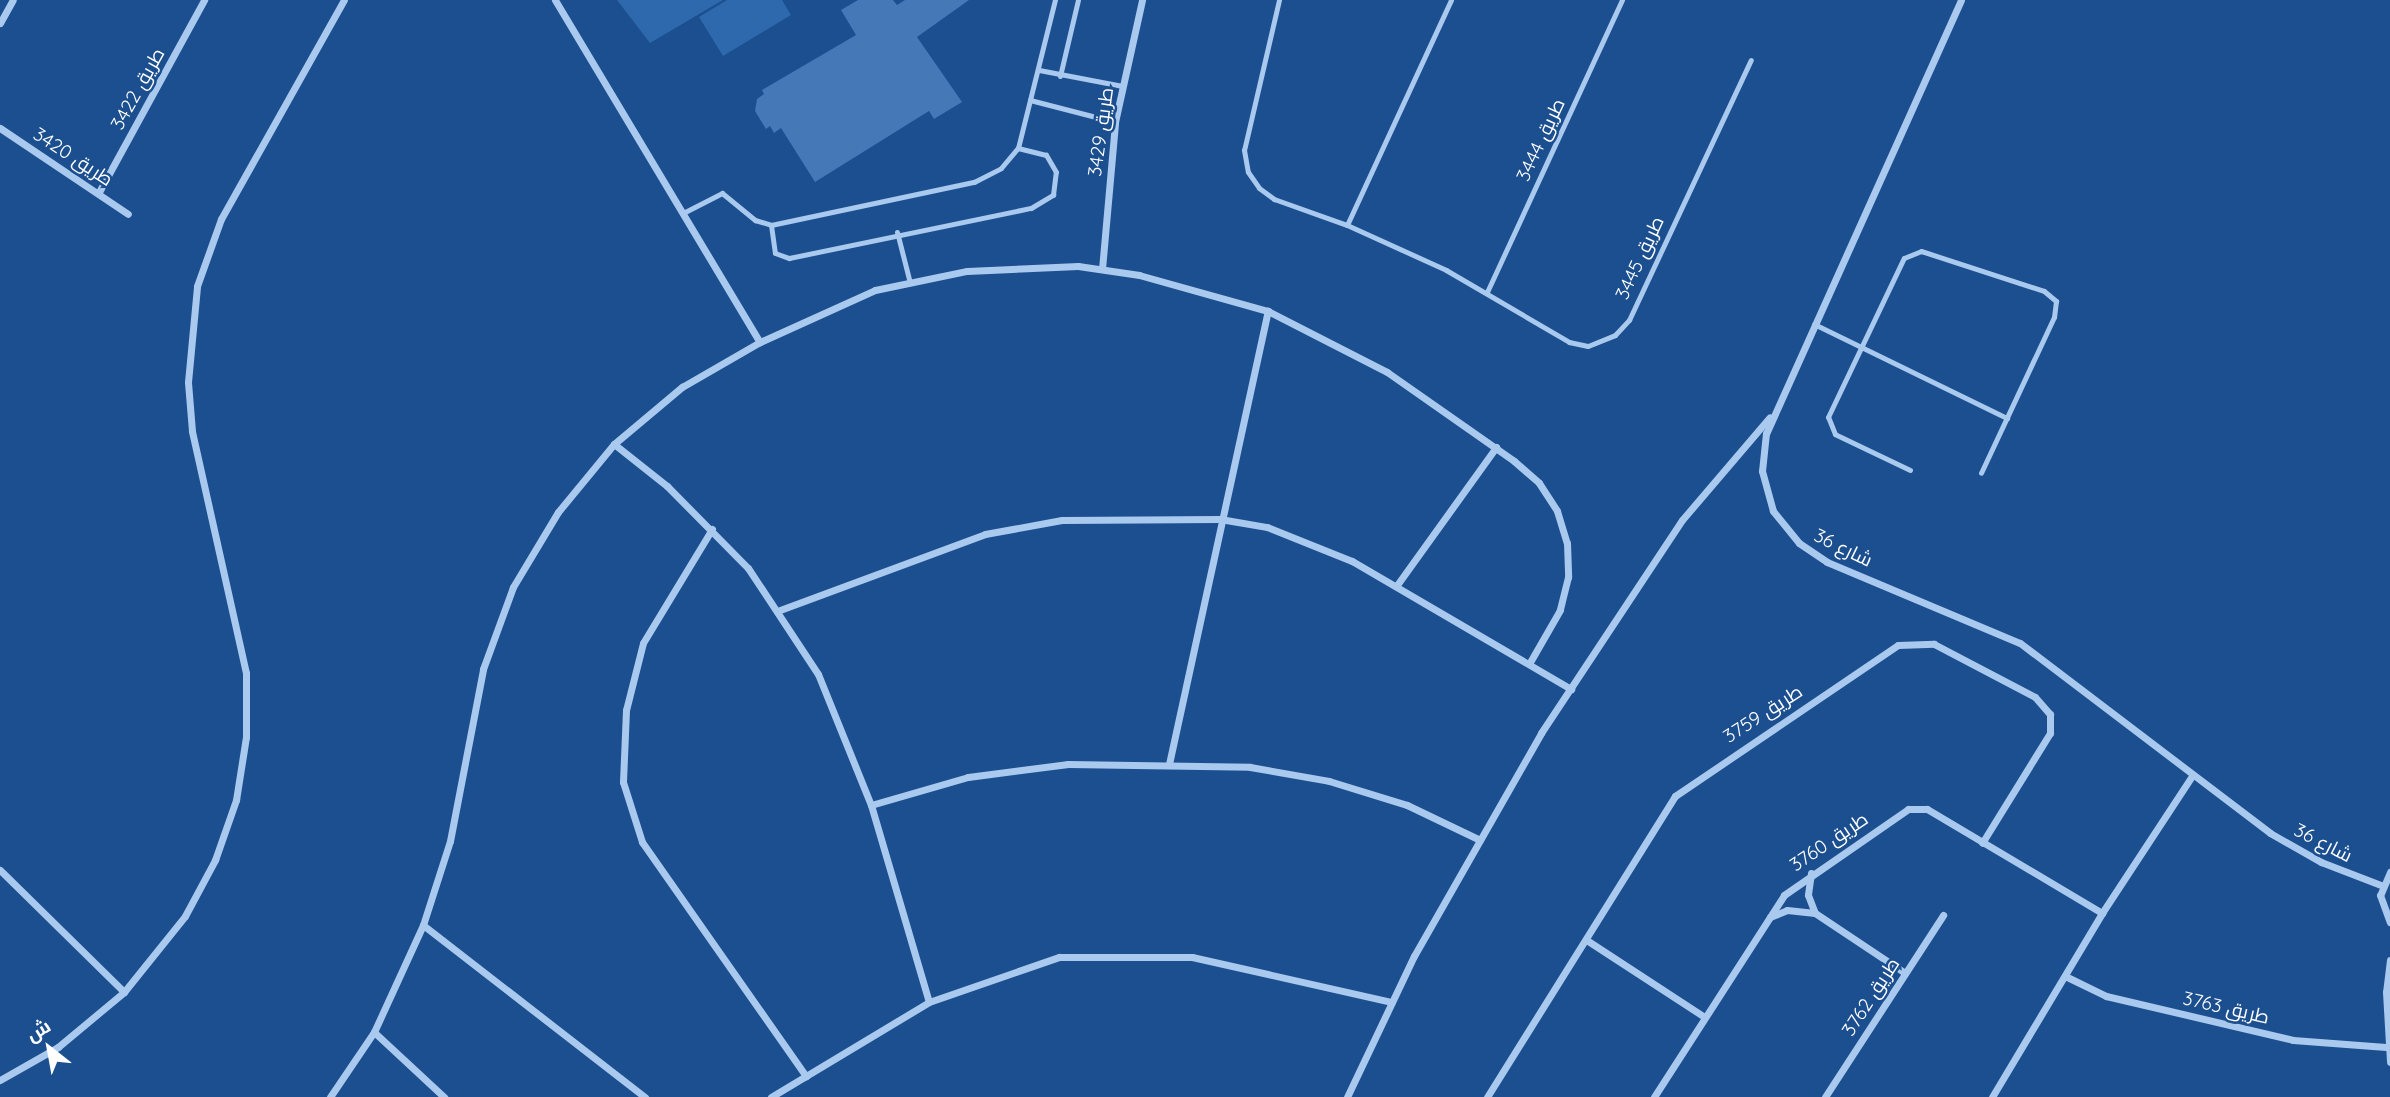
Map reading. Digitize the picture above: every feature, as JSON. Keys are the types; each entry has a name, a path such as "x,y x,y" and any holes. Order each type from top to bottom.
{"street":[{"path":"0,23 13,0"},
{"name":"طريق 3422","path":"99,192 204,0"},
{"path":"0,1080 58,1047 124,992 185,916 215,860 236,800 246,737 246,673 237,611 211,526 192,431 188,382 197,286 221,219 344,0"},
{"path":"555,0 760,342"},
{"name":"طريق 3429","path":"1102,269 1115,122 1142,0"},
{"name":"شارع 36","path":"1959,1 1775,411 1763,449 1763,485 1779,523 1799,543 1827,562 2020,643 2192,776 2299,850 2381,885"},
{"name":"طريق 3420","path":"0,128 128,214"},
{"path":"330,1097 374,1032 423,925 450,841 483,669 513,587 558,512 614,444 682,387 760,342 875,290 967,271 1102,269 1268,311 1387,372 1496,447 1539,483 1557,511 1567,543 1568,577 1560,610 1529,663"},
{"path":"1169,764 1220,519 1268,311"},
{"path":"1347,1097 1392,1002 1480,840 1571,689 1682,520 1775,411"},
{"path":"614,444 712,529 780,610 823,685 871,805 929,1002"},
{"path":"1397,585 1496,447"},
{"path":"780,610 985,534 1062,520 1220,519 1306,540 1397,585 1571,689"},
{"path":"712,529 643,643 626,710 623,782 642,842 806,1076"},
{"name":"طريق 3759","path":"1487,1097 1683,788 1908,642 1942,648 2035,697 2050,714 2050,733 1982,843"},
{"path":"871,805 1005,772 1068,764 1250,767 1329,781 1407,805 1480,840"},
{"path":"1993,1097 2102,913 2192,776"},
{"name":"طريق 3760","path":"1654,1097 1703,1016 1792,886 1916,807 2102,913"},
{"path":"0,870 124,992"},
{"path":"2390,872 2381,885 2381,906 2390,922"},
{"path":"1811,873 1808,895 1815,914"},
{"path":"1769,917 1787,910 1815,914 1905,973"},
{"name":"طريق 3762","path":"1825,1097 1943,915"},
{"path":"423,925 645,1097"},
{"path":"1588,941 1703,1016"},
{"path":"771,1097 929,1002 1059,957 1192,957 1392,1002"},
{"path":"2390,960 2386,1047 2390,1062"},
{"name":"طريق 3763","path":"2065,976 2106,996 2293,1040 2386,1047"},
{"path":"374,1032 444,1097"}],"lane":[{"path":"682,212 722,193 755,220 771,225 974,182 1001,168 1018,148 1055,0"},
{"path":"1060,76 1079,0"},
{"name":"طريق 3445","path":"1279,0 1244,161 1259,188 1274,199 1348,225 1487,292 1569,342 1588,346 1615,335 1629,320 1751,60"},
{"path":"1348,225 1451,0"},
{"name":"طريق 3444","path":"1487,292 1621,0"},
{"path":"1039,70 1122,86"},
{"path":"1030,100 1115,122"},
{"path":"771,225 775,254 789,258 897,232 1044,202 1057,188 1053,164 1037,151 1018,148"},
{"path":"897,232 911,283"},
{"path":"1909,470 1830,426 1828,417 1900,266 1912,252 1930,253 2051,294 2057,309 1981,473"},
{"path":"1814,324 1861,351 2007,418"}],"shaded area":[{"path":"617,0 723,0 650,43"},
{"path":"727,0 782,0 791,15 723,56 699,17"}],"building":[{"path":"858,0 893,0 897,5 905,0 969,0 917,37 962,102 934,119 929,111 815,182 781,128 774,133 770,126 766,129 755,111 757,99 764,94 762,90 856,35 841,10"}]}
